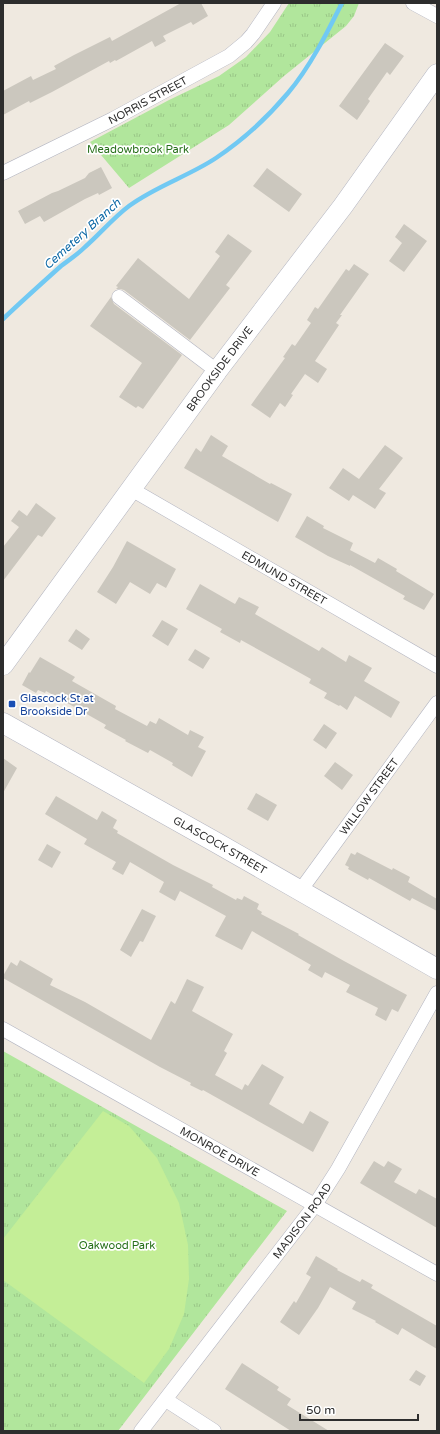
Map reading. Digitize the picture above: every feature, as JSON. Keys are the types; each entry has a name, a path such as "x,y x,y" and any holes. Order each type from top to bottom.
{"street":[{"name":"NORRIS STREET","path":"3,173 113,119 229,56 246,42 274,3"},
{"path":"414,3 437,16"},
{"name":"BROOKSIDE DRIVE","path":"3,665 217,371 343,206 437,74"},
{"path":"119,297 217,371"},
{"name":"EDMUND STREET","path":"131,489 437,666"},
{"name":"WILLOW STREET","path":"300,891 437,703"},
{"name":"GLASCOCK STREET","path":"3,723 437,969"},
{"name":"MADISON ROAD","path":"141,1431 315,1204 338,1169 437,993"},
{"name":"MONROE DRIVE","path":"3,1029 437,1274"},
{"path":"166,1400 214,1431"}],"green space":[{"name":"Meadowbrook Park","path":"289,3 359,3 354,16 346,26 284,76 229,125 129,188 90,142 169,100 219,76 246,57 270,32"},
{"name":"Oakwood Park","path":"3,1051 287,1211 118,1431 3,1431"},
{"path":"103,1111 129,1126 157,1158 179,1203 188,1245 189,1279 184,1314 169,1349 144,1383 3,1280 3,1239"}],"building":[{"path":"181,3 201,3 208,16 193,25 191,22 163,36 166,41 155,47 152,41 116,61 115,60 110,63 109,61 52,92 30,103 29,101 3,115 3,91 31,76 33,80 56,69 54,66 74,55 110,37 112,41"},
{"path":"385,43 404,56 390,75 387,72 368,99 370,101 357,120 339,106"},
{"path":"101,167 112,188 99,195 98,193 85,199 44,222 40,216 25,224 18,211 85,178 89,173"},
{"path":"267,168 302,194 289,212 253,186"},
{"path":"404,224 427,241 404,272 389,261 402,243 395,237"},
{"path":"228,234 252,251 226,285 230,288 190,340 124,290 116,289 118,287 116,286 138,258 189,299 220,256 215,252"},
{"path":"354,264 369,274 340,315 342,315 336,323 339,325 315,361 327,369 318,383 305,374 291,394 293,395 285,407 280,403 270,418 251,405 285,358 283,357 292,344 295,346 311,323 307,320 315,307 318,309 346,269 349,271"},
{"path":"111,297 114,304 182,355 143,409 138,406 136,408 119,397 142,363 90,326"},
{"path":"211,435 228,446 222,456 270,484 271,483 292,494 278,522 184,468 196,448 201,452"},
{"path":"385,445 403,458 379,489 386,493 375,509 353,495 349,501 329,488 343,468 359,479"},
{"path":"36,503 56,518 42,537 38,535 3,581 3,547 19,527 11,521 19,510 27,516"},
{"path":"307,516 324,526 323,528 353,543 350,550 375,563 378,558 397,569 396,571 434,594 424,610 403,599 405,596 350,565 328,556 295,537"},
{"path":"127,541 176,569 166,588 157,583 150,594 130,582 116,604 97,592"},
{"path":"200,584 235,604 239,597 259,607 255,614 319,651 322,647 346,662 349,655 372,668 364,681 400,702 391,718 355,696 347,710 340,705 339,706 324,698 327,693 309,683 311,679 241,640 240,643 220,632 222,629 186,609"},
{"path":"162,620 178,629 168,646 152,636"},
{"path":"76,629 90,639 82,650 68,641"},
{"path":"195,649 210,658 203,669 188,660"},
{"path":"40,657 75,677 72,681 116,706 115,709 147,726 150,721 156,724 159,718 188,735 190,730 204,737 198,747 206,751 192,777 172,765 173,763 150,750 148,753 125,741 126,740 104,728 106,725 46,691 45,693 38,690 36,693 22,685"},
{"path":"324,724 337,733 326,749 313,740"},
{"path":"3,758 17,768 3,793"},
{"path":"335,762 353,775 342,790 324,776"},
{"path":"256,793 277,805 268,821 247,809"},
{"path":"56,796 97,820 102,811 117,820 113,828 118,831 117,833 173,865 213,885 212,887 236,900 237,898 242,900 244,896 259,904 257,909 262,912 261,914 407,995 398,1012 392,1009 386,1021 375,1015 378,1008 346,992 350,985 325,972 322,978 308,970 311,965 252,931 242,950 215,936 226,916 180,891 175,901 159,892 164,882 130,862 123,875 112,869 116,862 84,844 87,839 45,814"},
{"path":"47,844 61,852 52,868 38,860"},
{"path":"357,852 392,870 393,868 410,877 408,882 437,899 437,911 412,898 410,901 369,878 368,880 348,869 349,867 345,865 351,853 355,855"},
{"path":"142,909 156,916 143,942 140,941 131,957 120,950"},
{"path":"20,960 53,979 50,985 85,1002 151,1040 171,1001 175,1004 187,979 204,987 192,1011 233,1034 224,1051 227,1053 215,1075 242,1090 245,1084 248,1086 262,1064 284,1077 269,1104 303,1124 310,1111 329,1122 313,1152 203,1090 202,1091 190,1085 191,1083 3,978 11,962 17,966"},
{"path":"374,1161 384,1167 388,1161 402,1169 394,1182 416,1194 419,1189 437,1199 437,1228 360,1183"},
{"path":"316,1256 338,1269 337,1270 360,1282 362,1279 373,1285 371,1288 437,1326 437,1349 402,1328 398,1335 375,1322 376,1321 352,1309 356,1302 330,1287 318,1308 299,1335 280,1322 294,1301 296,1303 311,1277 306,1274"},
{"path":"242,1363 279,1387 277,1390 291,1399 287,1405 329,1431 291,1431 225,1389"},
{"path":"416,1370 426,1376 420,1386 409,1380"}],"waterway":[{"name":"Cemetery Branch","path":"3,319 61,266 82,250 129,206 139,199 216,158 236,144 263,120 280,102 304,72 342,3"}],"place":[{"name":"Glascock St at Brookside Dr","path":"12,704"}]}
